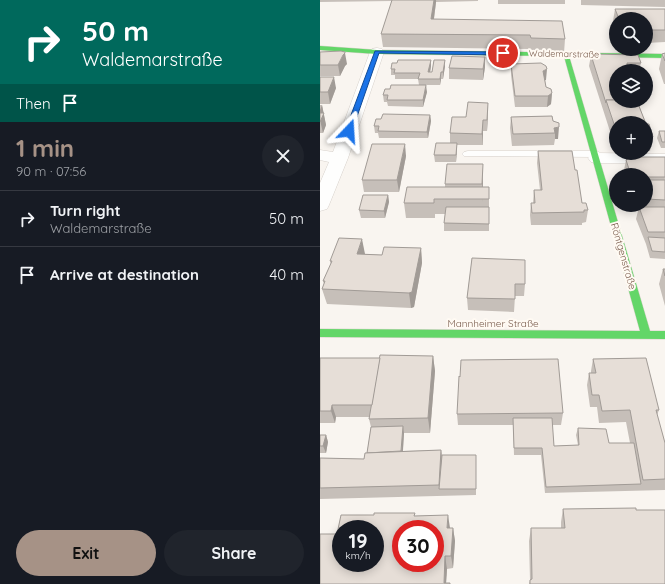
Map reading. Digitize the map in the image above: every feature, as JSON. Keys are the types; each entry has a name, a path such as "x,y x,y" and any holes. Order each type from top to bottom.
{"street":[{"name":"Waldemarstraße","path":"320,48 377,52 665,56"},
{"path":"320,205 339,158 377,52"},
{"name":"Röntgenstraße","path":"566,54 646,335"},
{"path":"320,155 339,158"},
{"path":"596,156 665,159"},
{"name":"Mannheimer Straße","path":"320,333 665,335"}],"lane":[{"path":"468,154 596,156"}],"building":[{"path":"392,0 434,0 431,19 562,21 565,39 531,38 530,35 381,34"},
{"path":"615,9 665,9 665,30 653,30 653,12 616,12"},
{"path":"341,51 345,53 338,65 320,65 320,52"},
{"path":"665,53 665,61 662,54"},
{"path":"591,55 638,56 641,63 609,64 609,100 606,100 606,103"},
{"path":"452,56 485,57 483,69 449,68"},
{"path":"398,60 431,60 428,72 432,72 434,60 445,60 440,79 418,79 420,73 394,73 395,69 391,69 392,63 397,63"},
{"path":"541,63 546,66 547,69 543,71 546,87 551,89 552,93 548,96 515,96 511,64"},
{"path":"320,77 334,77 328,92 320,92"},
{"path":"391,85 426,85 423,100 387,100 388,95 383,95 385,89 390,89"},
{"path":"606,100 609,100 609,108 640,108 643,116 611,116"},
{"path":"468,102 488,103 487,120 483,120 482,134 450,133 452,117 466,117"},
{"path":"320,113 324,113 320,122"},
{"path":"383,114 430,115 427,132 378,131 379,126 374,126 376,119 381,119"},
{"path":"552,116 553,121 559,123 559,127 554,128 555,133 513,134 511,117"},
{"path":"659,131 665,131 665,142 662,142"},
{"path":"436,143 457,143 456,155 434,155"},
{"path":"372,144 405,144 397,180 362,180"},
{"path":"538,151 572,151 575,170 577,170 582,203 586,203 588,210 584,210 584,212 532,213 531,203 535,203 534,190 542,190"},
{"path":"653,157 665,157 665,177 653,177 653,168 629,168 626,160 653,160"},
{"path":"447,164 483,164 482,184 445,184"},
{"path":"653,180 665,180 665,200 653,199"},
{"path":"407,187 489,187 489,199 434,199 434,203 404,203"},
{"path":"363,195 388,195 384,211 359,210"},
{"path":"446,207 489,207 489,224 444,223"},
{"path":"653,207 665,207 665,232 648,232 641,212 653,212"},
{"path":"648,237 665,238 665,252 652,251"},
{"path":"339,238 362,239 357,254 382,255 384,247 421,248 412,292 322,289 325,281 323,281 332,261 330,261"},
{"path":"472,258 525,260 525,284 515,284 515,299 467,298"},
{"path":"380,355 433,356 428,418 369,419"},
{"path":"320,358 380,358 372,405 332,405 331,411 320,411"},
{"path":"646,358 659,410 656,410 665,443 665,479 643,480 630,410 602,411 599,395 592,395 589,373 596,373 593,359"},
{"path":"558,359 563,413 457,414 461,360"},
{"path":"513,418 552,418 554,446 579,445 578,428 606,429 609,443 634,443 641,484 546,487 542,448 514,448"},
{"path":"403,426 401,451 367,453 371,427"},
{"path":"320,435 326,435 323,446 320,446"},
{"path":"441,450 439,485 320,488 320,458 364,459 365,453"},
{"path":"442,455 476,455 476,489 439,489"},
{"path":"636,508 636,510 665,510 665,584 530,584 530,580 532,579 531,528 565,528 563,509"},
{"path":"415,513 414,516 448,515 447,528 453,528 451,556 445,556 444,583 450,584 320,584 320,534 332,534 332,572 384,572 384,520 340,520 341,515"}],"traffic: fast":[{"path":"320,48 377,52 665,56"},
{"path":"566,54 646,335"},
{"path":"320,333 665,335"}],"route":[{"path":"349,131 377,52 503,53"}]}
